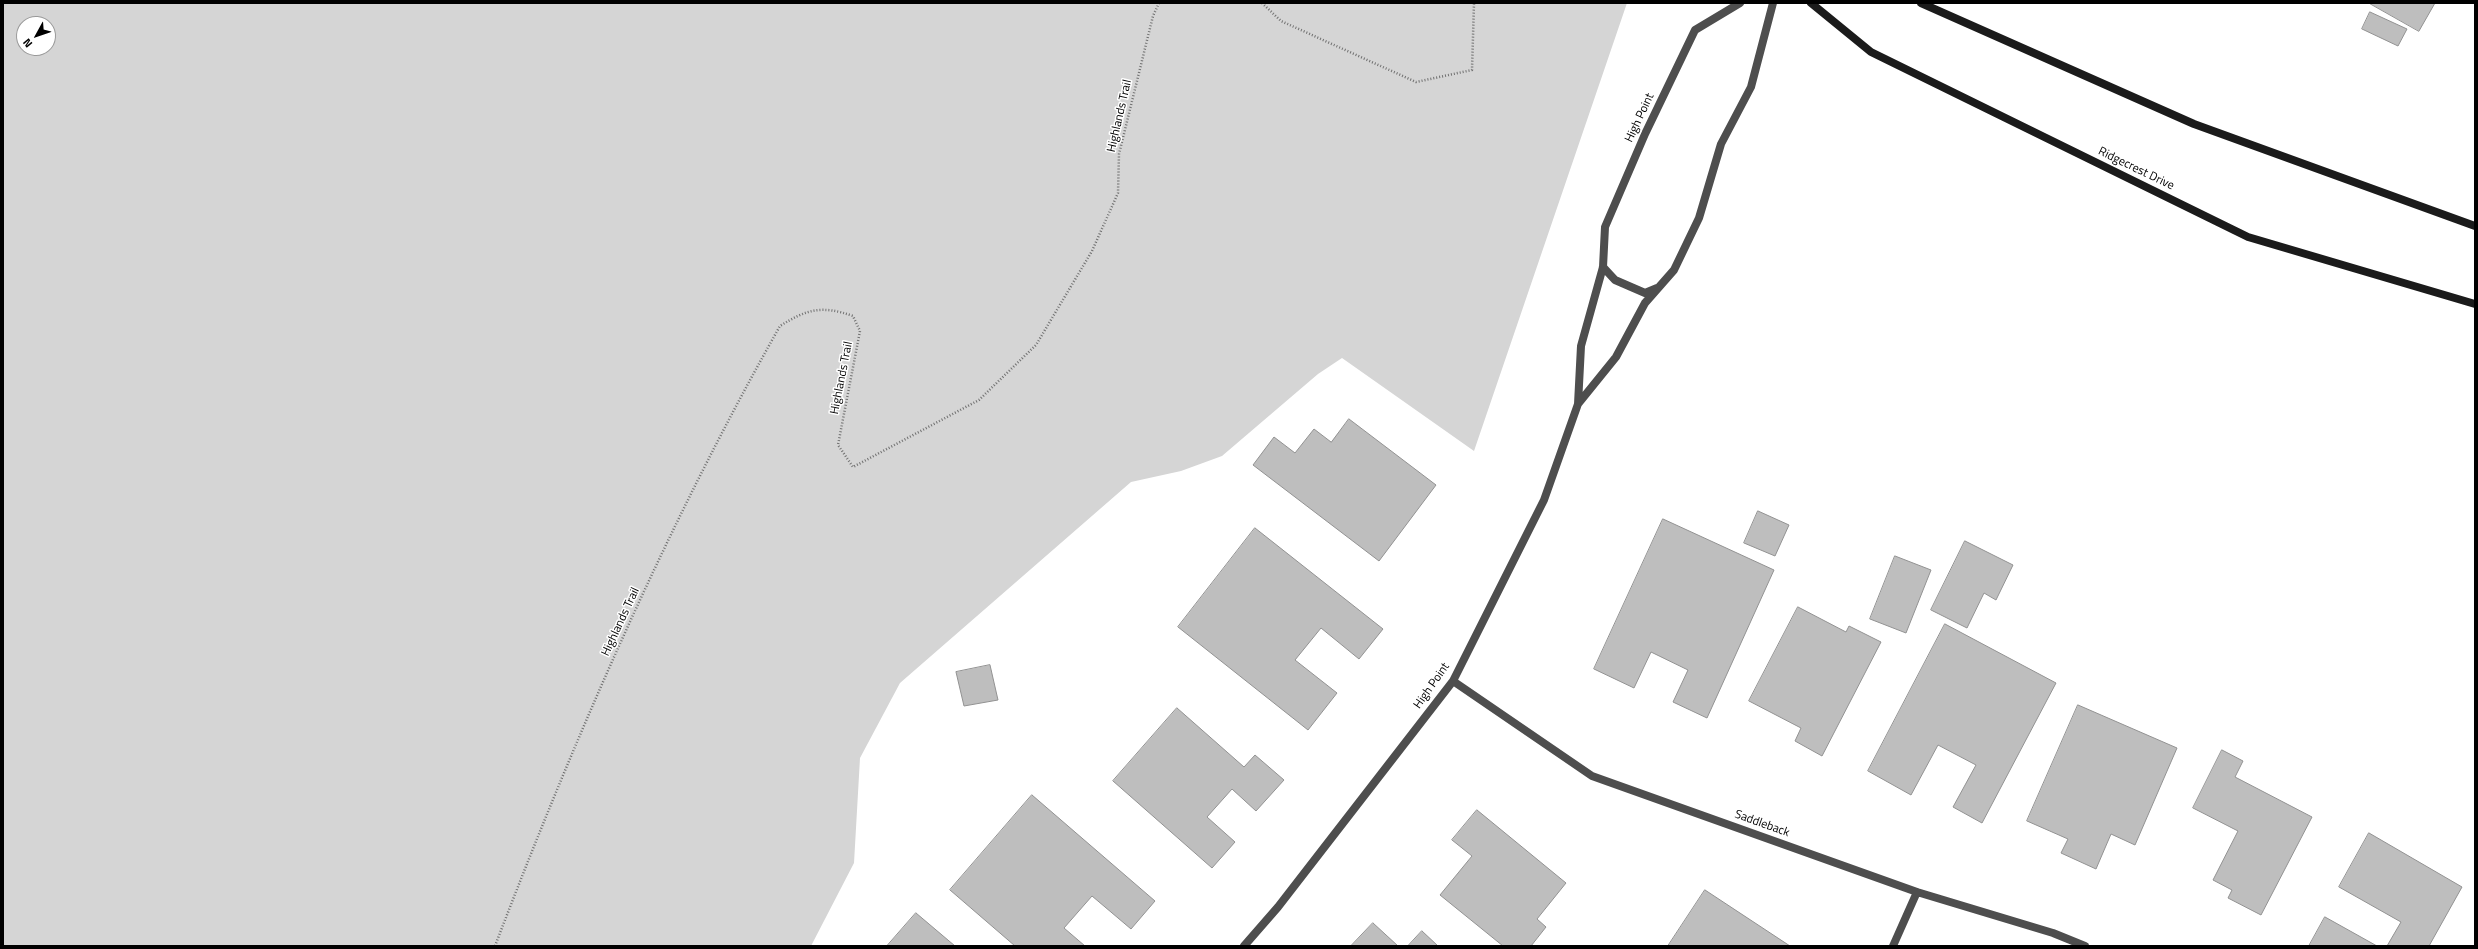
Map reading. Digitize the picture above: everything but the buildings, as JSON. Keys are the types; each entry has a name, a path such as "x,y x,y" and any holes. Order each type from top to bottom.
{"street":[{"name":"High Point","path":"1244,946 1278,906 1453,681 1544,500 1578,404 1581,346 1603,267 1605,226 1645,134 1695,30 1740,3"},
{"name":"High Point","path":"1578,404 1616,357 1645,303 1674,270 1699,218 1721,144 1751,87 1773,3"},
{"name":"Ridgecrest Drive","path":"1811,3 1871,52 2248,237 2475,304"},
{"path":"1921,3 2194,124 2475,226"},
{"path":"1603,267 1615,280 1645,293 1660,287"},
{"name":"Saddleback","path":"1453,681 1592,776 1917,892 2054,933 2085,946"},
{"path":"1893,946 1917,892"}],"path":[{"name":"Highlands Trail","path":"495,946 548,807 630,624 705,466 780,326 799,314 821,309 838,311 853,316 860,331 838,445 853,467 979,400 1036,345 1092,251 1118,193 1119,154 1153,16 1159,3"},
{"path":"1262,3 1281,21 1416,82 1472,70 1474,3"}],"shaded area":[{"path":"3,3 1627,3 1474,451 1342,358 1318,374 1222,456 1181,471 1131,482 900,683 860,758 854,863 811,946 3,946"}]}
